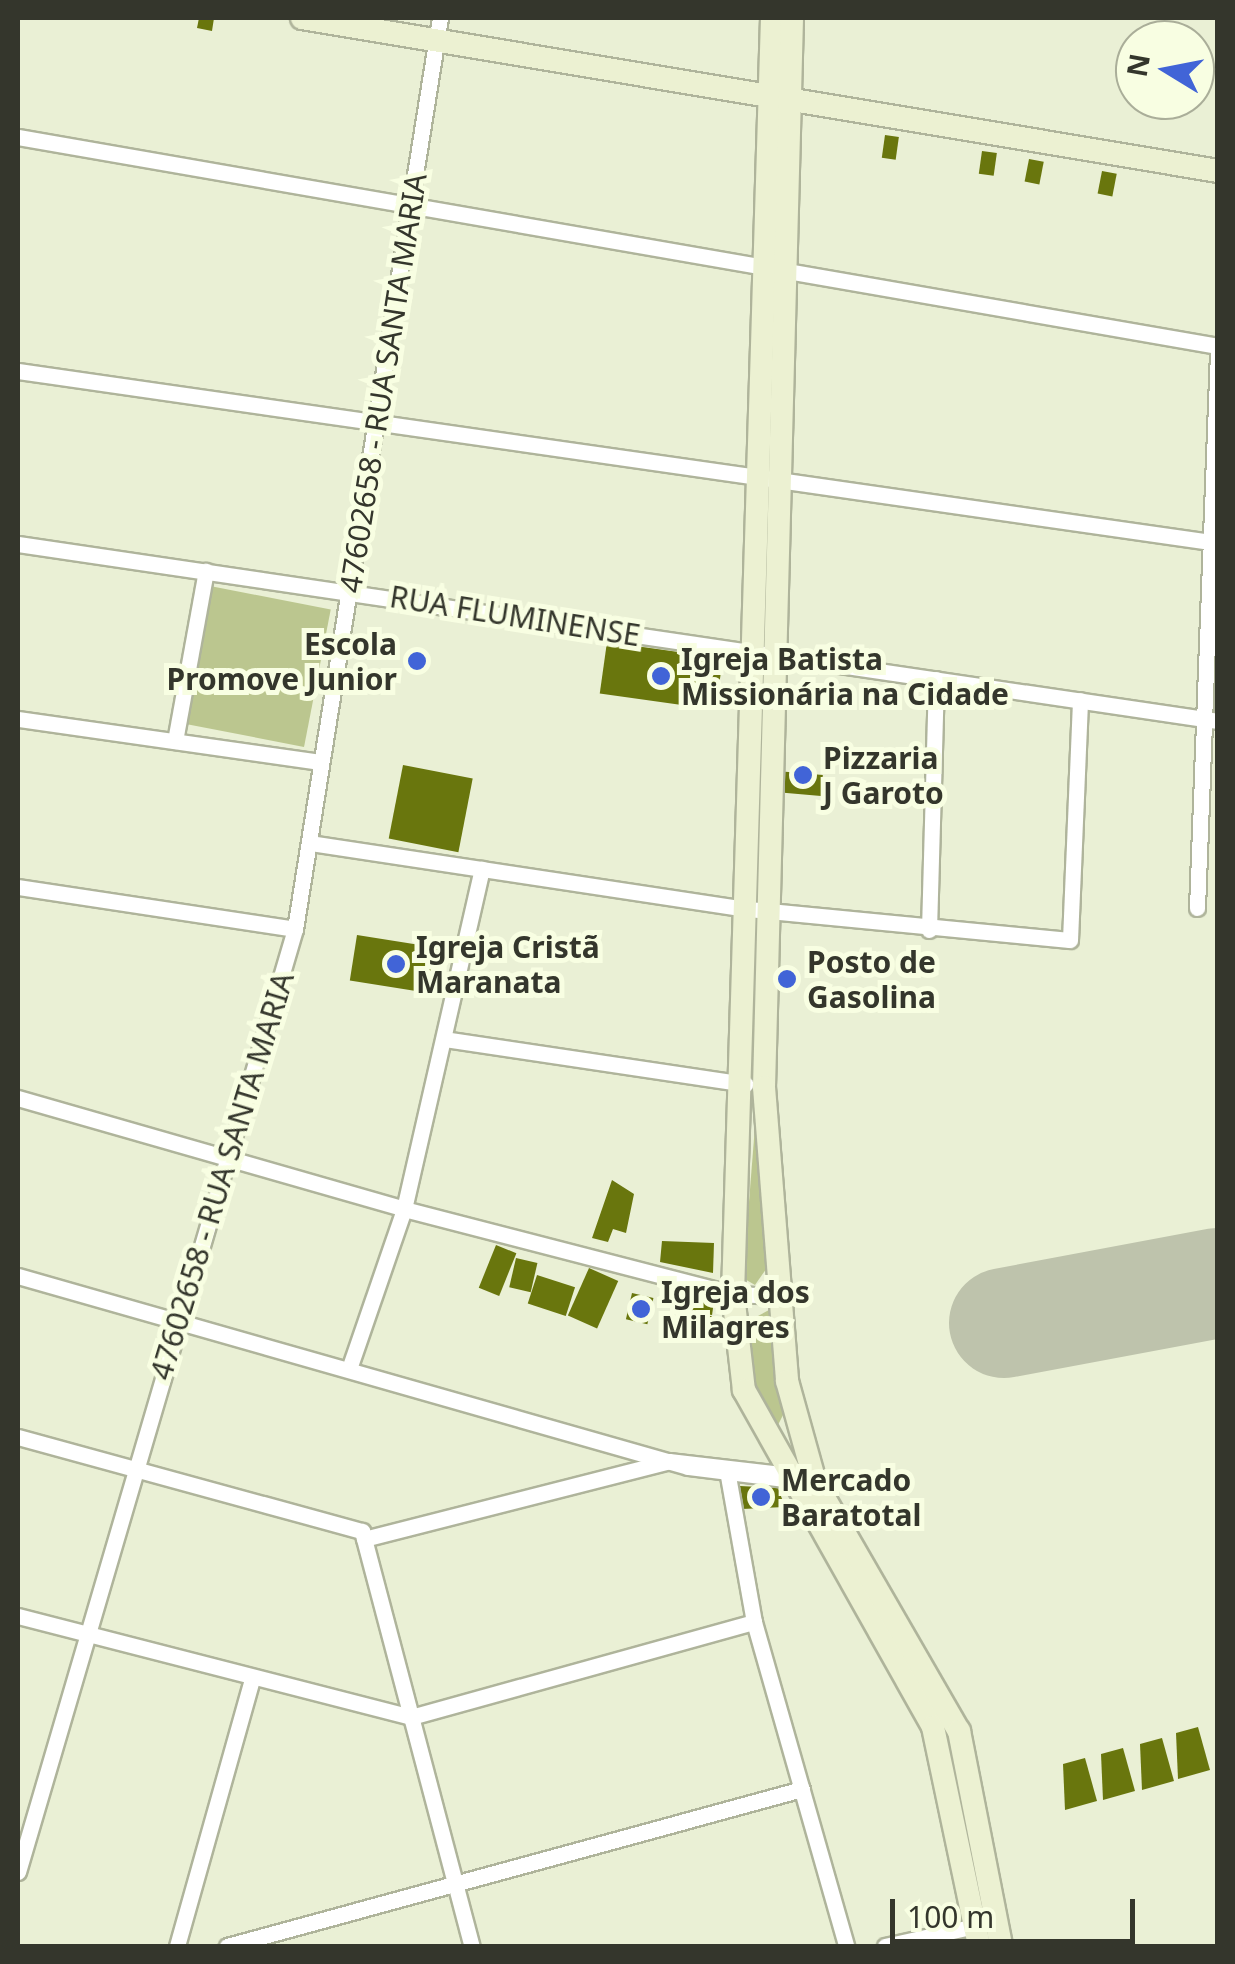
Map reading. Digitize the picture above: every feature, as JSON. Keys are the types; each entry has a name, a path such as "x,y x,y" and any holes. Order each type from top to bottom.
{"street":[{"path":"302,18 438,30"},
{"path":"359,18 780,98 1218,171"},
{"path":"782,21 752,1085 734,1294 744,1390 799,1479 960,1780 983,1931 1000,1946"},
{"name":"47602658 - RUA SANTA MARIA","path":"18,1872 178,1322 233,1158 295,929 438,30"},
{"path":"18,138 777,266 1218,348 1211,720 1198,908"},
{"path":"18,372 1214,543"},
{"name":"RUA FLUMINENSE","path":"18,544 1211,720"},
{"path":"174,742 206,571"},
{"path":"929,930 936,679"},
{"path":"310,843 758,910 929,930 1070,940 1080,700"},
{"path":"18,719 320,762"},
{"path":"349,1369 404,1208 482,868"},
{"path":"18,887 295,929"},
{"path":"758,910 764,1049 752,1085 799,1479"},
{"path":"444,1038 752,1085"},
{"path":"18,1098 404,1208 734,1294 779,1296"},
{"path":"18,1276 688,1467 728,1476 799,1479"},
{"path":"18,1437 364,1540 688,1467"},
{"path":"18,1448 135,1474"},
{"path":"364,1540 669,1461 799,1479"},
{"path":"728,1476 754,1622 846,1946"},
{"path":"364,1540 472,1946"},
{"path":"18,1616 411,1717 754,1622"},
{"path":"177,1946 252,1679"},
{"path":"227,1946 802,1789"},
{"path":"885,1946 983,1931"}],"green space":[{"path":"210,586 331,609 304,747 183,723"},
{"path":"755,1126 771,1262 755,1285 743,1278"},
{"path":"769,1310 783,1415 775,1431 755,1393 747,1322"}],"building":[{"path":"199,18 214,18 212,31 197,28"},
{"path":"885,135 899,137 896,160 882,158"},
{"path":"982,151 997,153 994,176 979,174"},
{"path":"1029,159 1044,162 1039,184 1025,182"},
{"path":"1102,171 1117,174 1112,196 1098,194"},
{"name":"Igreja Batista Missionária na Cidade","path":"607,642 723,658 716,710 600,693"},
{"path":"403,765 473,779 458,852 389,839"},
{"path":"777,771 823,775 821,796 775,792"},
{"name":"Igreja Cristã Maranata","path":"357,935 442,948 435,994 350,980"},
{"path":"612,1180 634,1194 626,1233 613,1229 608,1242 592,1238"},
{"path":"662,1241 714,1243 713,1273 660,1262"},
{"path":"496,1245 516,1253 499,1296 479,1288"},
{"path":"516,1258 537,1263 531,1292 509,1287"},
{"path":"589,1268 618,1281 597,1329 568,1316"},
{"path":"537,1275 575,1287 566,1316 528,1304"},
{"name":"Igreja dos Milagres","path":"632,1293 653,1298 647,1324 626,1319"},
{"path":"685,1299 714,1303 712,1315 683,1311"},
{"path":"700,1316 712,1316 708,1338 697,1337"},
{"name":"Mercado Baratotal","path":"740,1486 778,1488 785,1507 742,1509"},
{"path":"1198,1727 1210,1770 1178,1779 1176,1733"},
{"path":"1162,1738 1174,1781 1142,1790 1140,1744"},
{"path":"1123,1748 1135,1791 1103,1800 1101,1754"},
{"path":"1085,1758 1097,1801 1065,1810 1063,1764"}],"runway":[{"path":"1004,1323 1218,1283"}],"place":[{"name":"Escola Promove Junior","path":"417,661"},
{"name":"Igreja Batista Missionária na Cidade","path":"661,676"},
{"name":"Pizzaria J Garoto","path":"803,775"},
{"name":"Igreja Cristã Maranata","path":"396,964"},
{"name":"Posto de Gasolina","path":"787,979"},
{"name":"Igreja dos Milagres","path":"641,1309"},
{"name":"Mercado Baratotal","path":"761,1497"}]}
